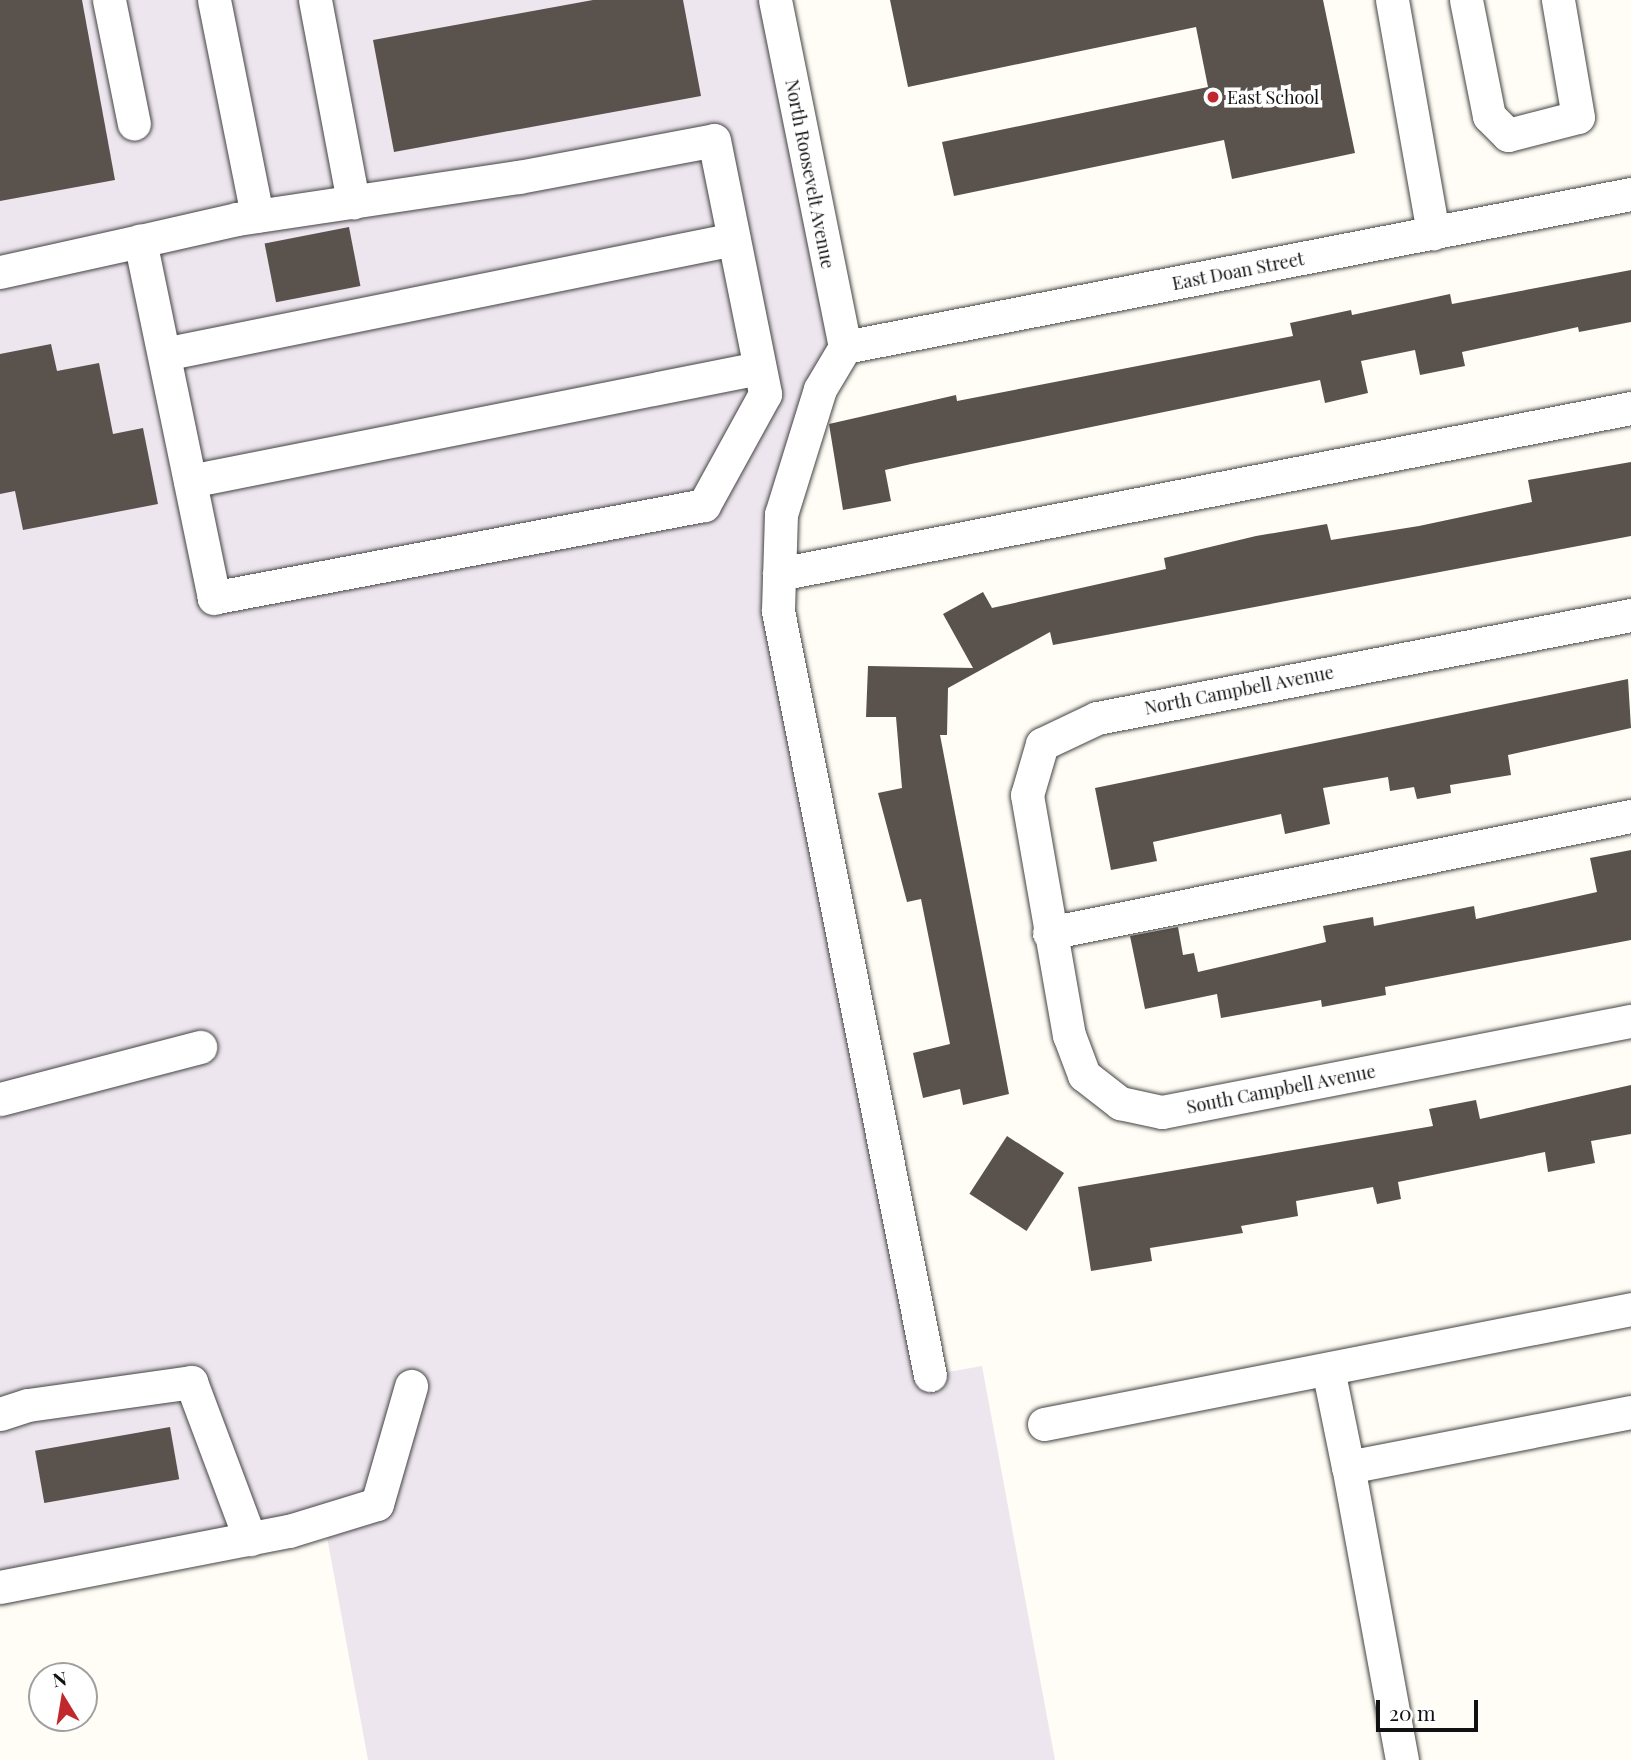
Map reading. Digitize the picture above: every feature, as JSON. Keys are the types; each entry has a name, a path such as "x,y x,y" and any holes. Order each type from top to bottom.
{"street":[{"path":"109,0 134,124"},
{"path":"214,0 257,216"},
{"path":"315,0 353,202"},
{"name":"North Roosevelt Avenue","path":"775,0 845,347"},
{"path":"1392,0 1433,233"},
{"path":"1466,0 1489,116 1508,135 1578,117 1558,0"},
{"path":"0,272 140,241 257,216 714,140 765,394 704,505 214,598 140,241"},
{"name":"East Doan Street","path":"845,347 1631,194"},
{"path":"164,354 734,239"},
{"path":"845,347 820,388 781,514 778,611 930,1375"},
{"path":"190,481 759,368"},
{"path":"779,574 1631,408"},
{"name":"North Campbell Avenue","path":"1049,933 1027,794 1042,744 1097,718 1631,615"},
{"path":"1049,933 1631,816"},
{"name":"South Campbell Avenue","path":"1049,933 1069,1035 1084,1074 1120,1103 1162,1112 1631,1021"},
{"path":"0,1099 200,1047"},
{"path":"1044,1424 1631,1309"},
{"path":"1328,1369 1402,1760"},
{"path":"0,1414 28,1405 191,1382 250,1539"},
{"path":"0,1587 250,1539 377,1504 411,1386"},
{"path":"1348,1466 1631,1412"}],"shaded area":[{"path":"0,0 775,0 845,347 820,389 778,611 931,1375 982,1366 1055,1760 368,1760 327,1537 0,1606"}],"building":[{"path":"0,0 82,0 115,180 0,201"},
{"path":"593,0 683,0 701,96 394,152 373,40"},
{"path":"890,0 1323,0 1355,153 1232,179 1224,140 954,196 942,142 1208,87 1196,27 908,87"},
{"path":"349,227 360,286 276,302 265,243"},
{"path":"1631,270 1631,322 1579,332 1578,327 1462,352 1465,366 1420,375 1415,350 1361,361 1368,393 1325,403 1320,380 885,470 891,501 843,510 829,424 956,395 957,401 1293,336 1290,323 1351,310 1352,315 1450,294 1452,304"},
{"path":"51,344 57,371 99,363 113,434 143,428 158,504 23,530 15,491 0,494 0,354"},
{"path":"1631,462 1631,536 1053,645 1050,632 948,688 947,735 940,735 1009,1094 963,1105 960,1089 923,1098 913,1053 950,1044 921,899 907,902 878,793 902,788 896,717 866,717 868,666 973,668 943,614 983,592 992,608 1166,569 1164,558 1256,536 1327,524 1331,540 1419,526 1532,502 1528,480"},
{"path":"1628,679 1631,728 1508,755 1511,775 1450,785 1451,793 1417,799 1414,787 1390,791 1388,777 1323,788 1330,824 1285,834 1281,814 1153,842 1157,861 1111,870 1095,788"},
{"path":"1631,850 1631,940 1385,987 1386,995 1322,1007 1321,1000 1221,1018 1217,994 1145,1009 1130,936 1178,927 1183,955 1194,953 1198,972 1326,942 1323,926 1373,917 1374,926 1474,906 1476,919 1597,892 1590,858"},
{"path":"1631,1085 1631,1134 1591,1141 1595,1163 1548,1172 1545,1152 1398,1182 1401,1199 1377,1204 1373,1187 1296,1201 1298,1216 1241,1226 1243,1233 1150,1248 1152,1261 1091,1271 1078,1187 1433,1126 1429,1109 1476,1100 1480,1119"},
{"path":"1007,1136 1064,1173 1026,1231 969,1194"},
{"path":"170,1427 179,1479 44,1503 35,1451"}],"place":[{"name":"East School","path":"1213,97"}]}
